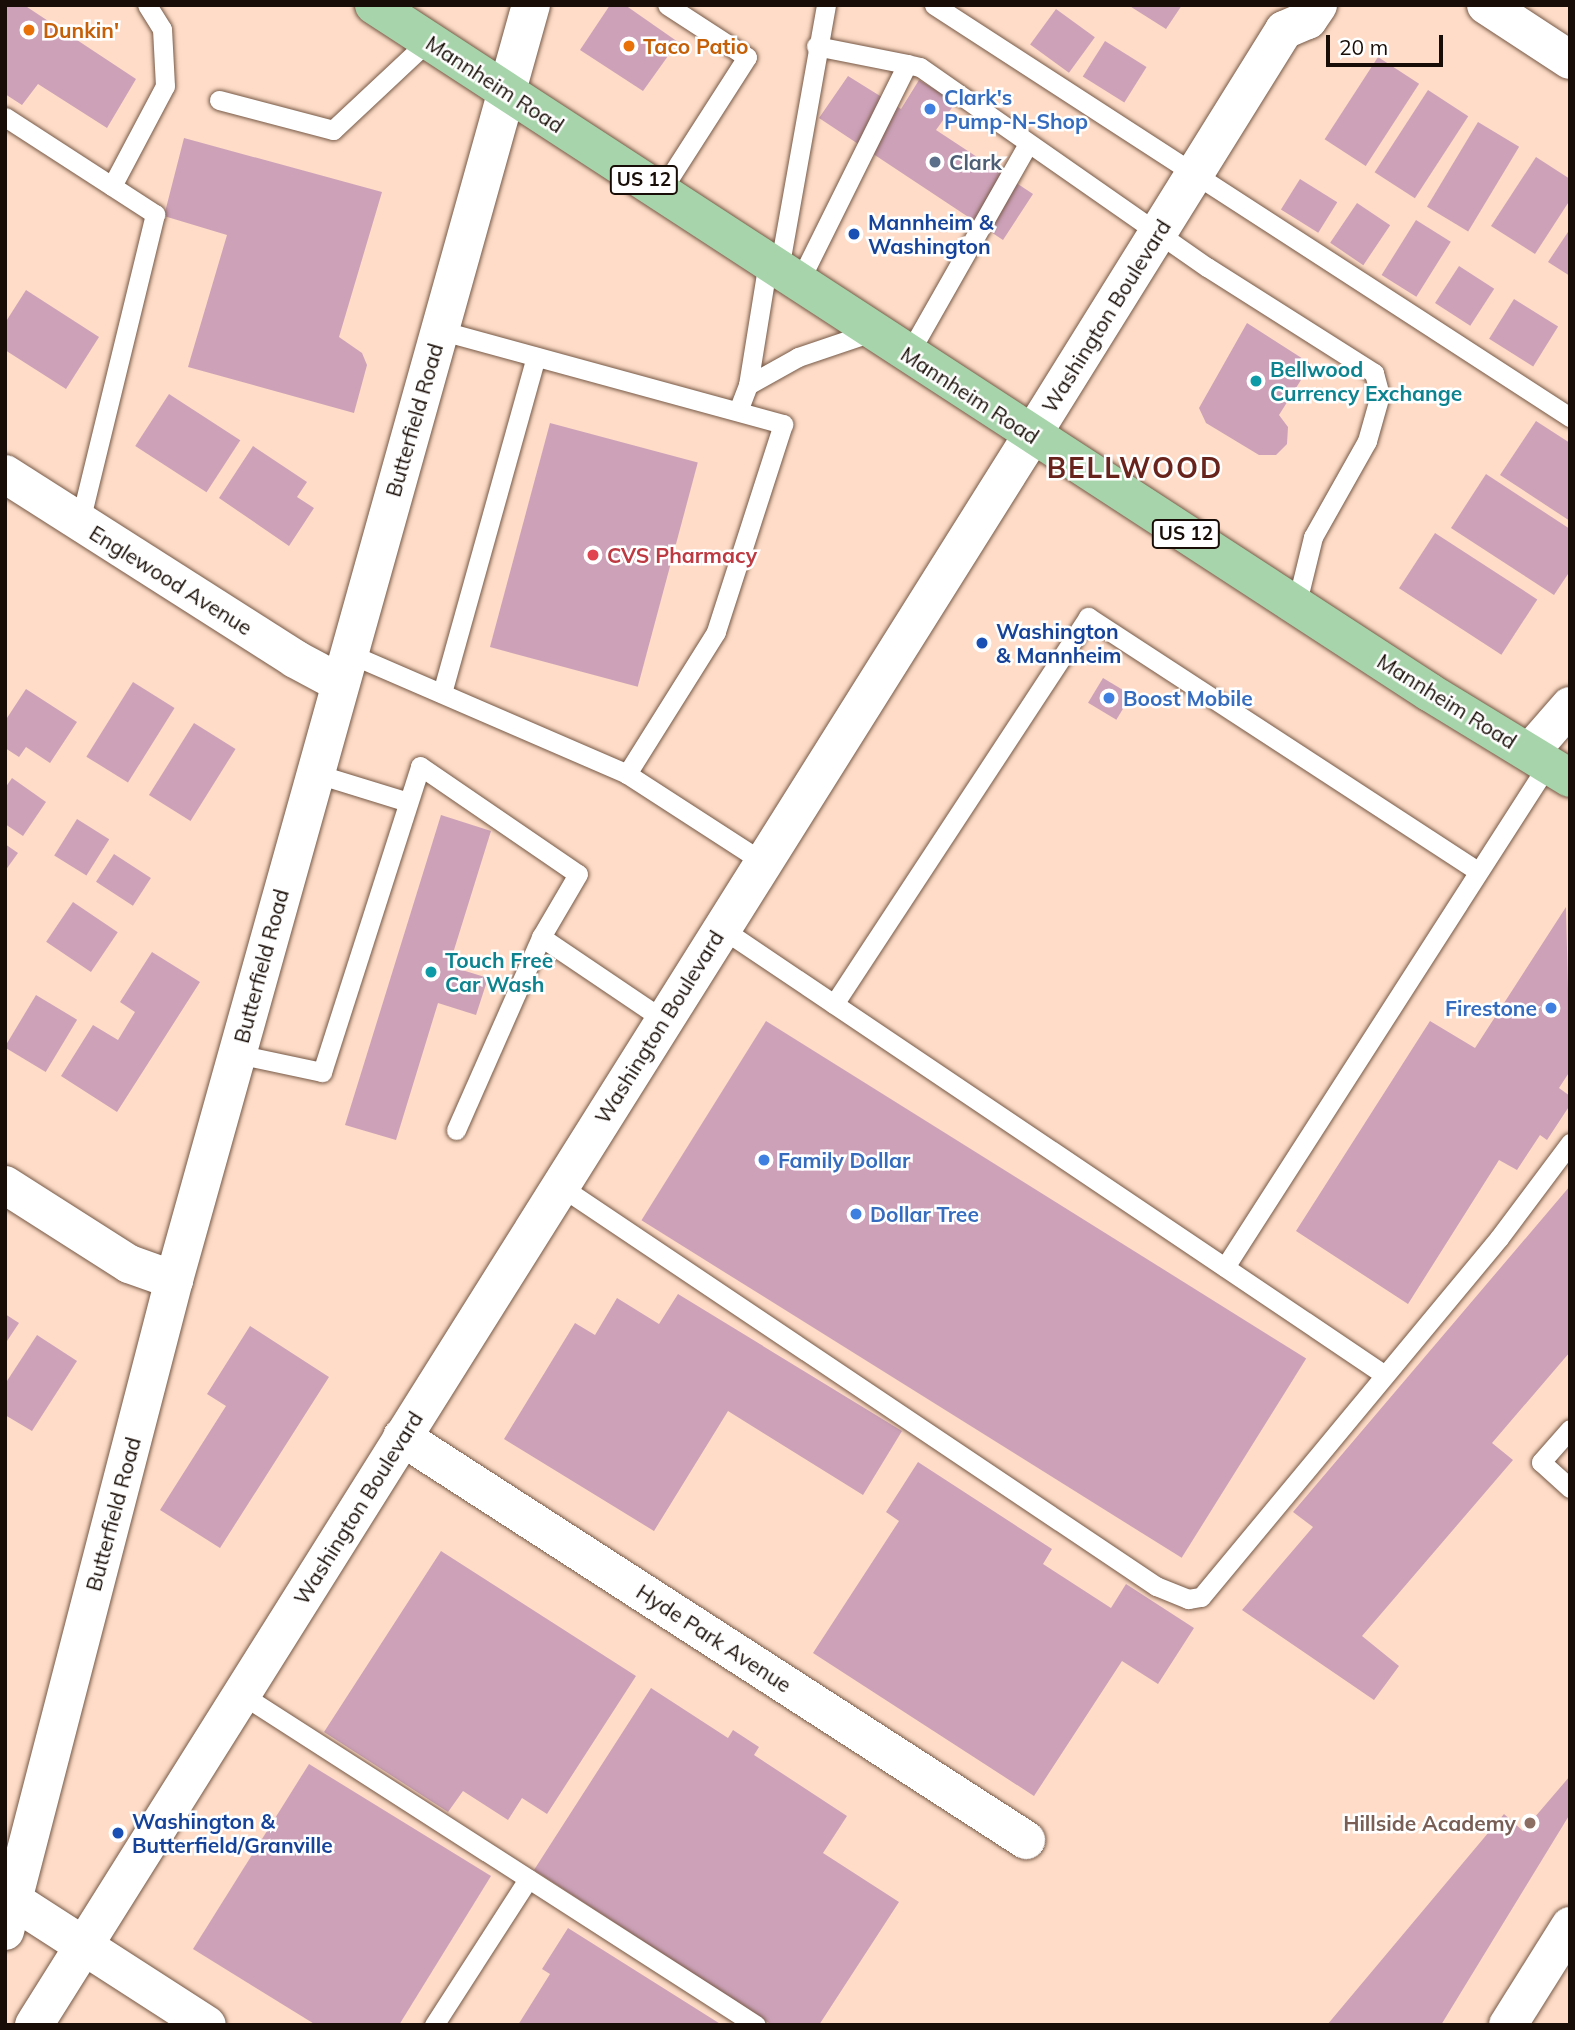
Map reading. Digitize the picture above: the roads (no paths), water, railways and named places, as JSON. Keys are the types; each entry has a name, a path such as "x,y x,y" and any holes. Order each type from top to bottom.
{"main road":[{"name":"Butterfield Road","path":"8,1908 174,1280 531,5"},
{"name":"Washington Boulevard","path":"34,2025 1032,435 1196,171 1282,18 1307,20 1318,5"},
{"path":"1486,5 1570,60"},
{"name":"Mannheim Road","path":"388,10 429,41 872,332 1296,606 1549,765"},
{"name":"Englewood Avenue","path":"5,474 79,522 344,668"},
{"path":"1549,765 1570,706"},
{"path":"5,1185 129,1264 174,1280"},
{"name":"Hyde Park Avenue","path":"402,1437 1026,1840"},
{"path":"8,1908 83,1946 207,2025"},
{"path":"1508,2025 1570,1926"}],"lane":[{"path":"661,191 747,57 667,5"},
{"path":"738,411 782,271 816,46 826,5"},
{"path":"934,5 1196,171 1570,417"},
{"path":"112,186 165,86 162,29 149,6"},
{"path":"219,100 333,130 429,41"},
{"path":"816,46 920,67 1157,233 1374,373 1380,396 1367,441 1313,537 1296,606"},
{"path":"782,271 907,64"},
{"path":"5,117 155,214 79,522"},
{"path":"908,355 1028,144"},
{"path":"439,330 783,424 716,632 627,774"},
{"path":"748,385 798,356 872,332"},
{"path":"442,693 536,357"},
{"path":"834,1004 1088,617 1478,871"},
{"path":"344,668 442,693 627,774 763,862"},
{"path":"1225,1267 1478,871 1549,765"},
{"path":"237,1054 322,1072 420,766 578,874 541,937 456,1130"},
{"path":"314,773 408,802"},
{"path":"721,928 1385,1375"},
{"path":"541,937 664,1020"},
{"path":"559,1186 1156,1586 1188,1599 1201,1597 1499,1238 1570,1143"},
{"path":"1570,1429 1541,1462 1570,1488"},
{"path":"241,1694 756,2025"},
{"path":"434,2025 528,1879"}],"place":[{"name":"Dunkin'","path":"29,30"},
{"name":"Taco Patio","path":"629,46"},
{"name":"Clark's Pump-N-Shop","path":"930,109"},
{"name":"Clark","path":"935,162"},
{"name":"Mannheim & Washington","path":"854,234"},
{"name":"Bellwood Currency Exchange","path":"1256,381"},
{"name":"CVS Pharmacy","path":"593,555"},
{"name":"Washington & Mannheim","path":"982,643"},
{"name":"Boost Mobile","path":"1109,698"},
{"name":"Touch Free Car Wash","path":"431,972"},
{"name":"Firestone","path":"1551,1008"},
{"name":"Family Dollar","path":"764,1160"},
{"name":"Dollar Tree","path":"856,1214"},
{"name":"Hillside Academy","path":"1530,1823"},
{"name":"Washington & Butterfield/Granville","path":"118,1833"}],"district":[{"name":"BELLWOOD","path":"1135,468"}]}
